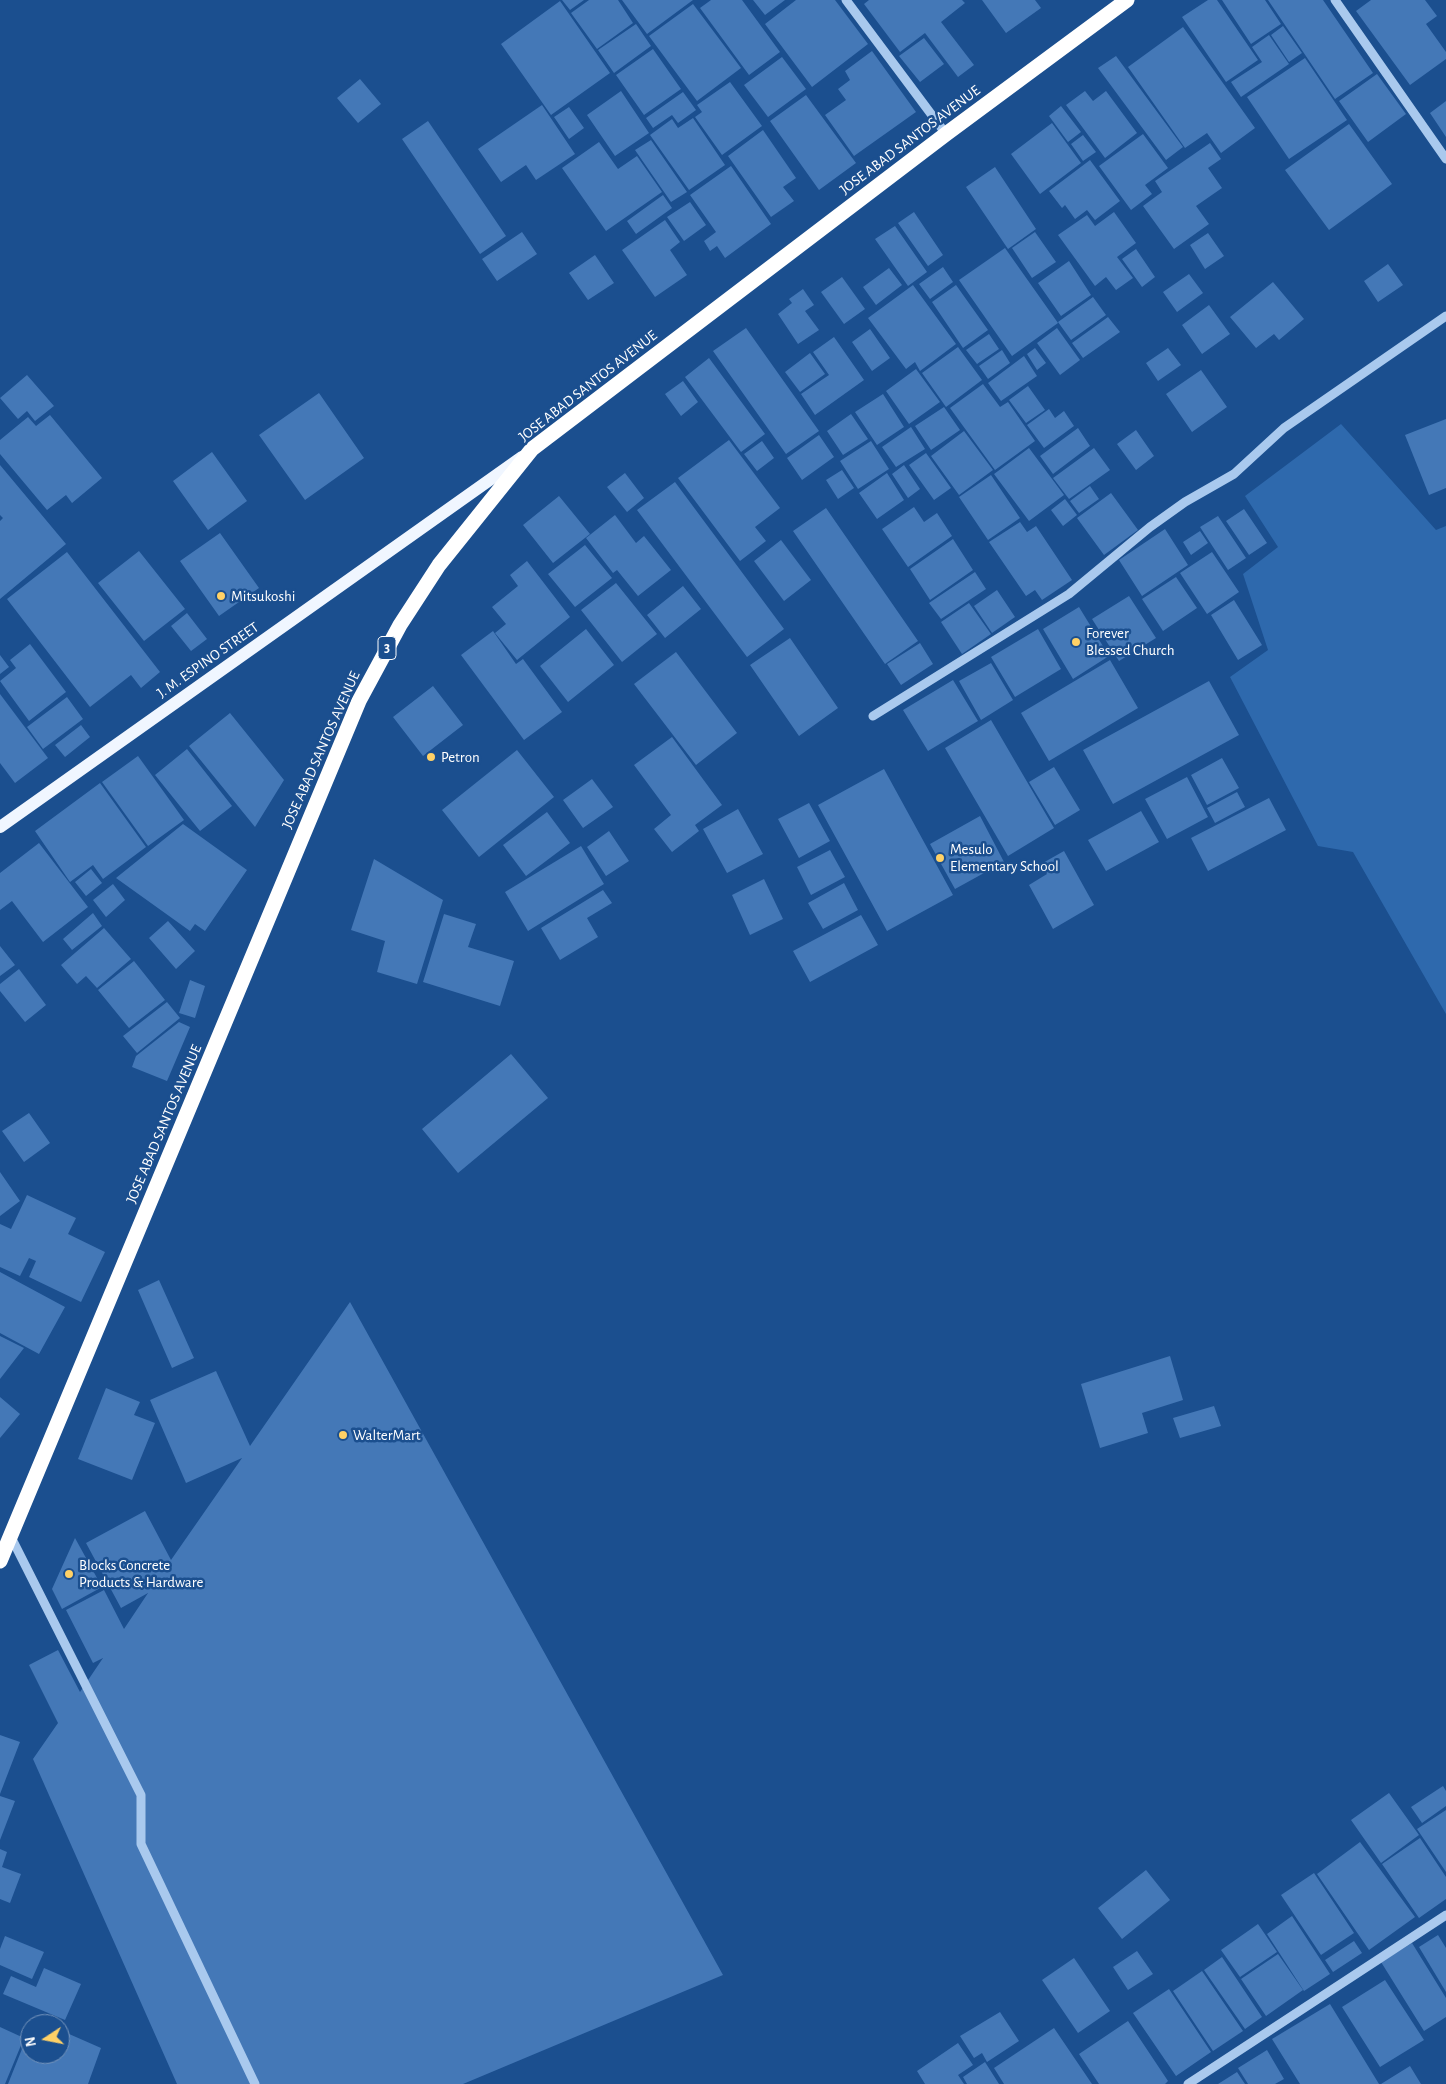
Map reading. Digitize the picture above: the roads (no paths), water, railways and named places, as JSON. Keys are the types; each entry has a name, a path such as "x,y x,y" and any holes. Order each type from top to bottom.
{"highway":[{"name":"JOSE ABAD SANTOS AVENUE","path":"0,1561 359,700 400,625 439,565 532,449 946,134 1127,0"}],"main road":[{"name":"J. M. ESPINO STREET","path":"0,827 532,449"}],"street":[{"path":"846,0 946,134"},
{"path":"1335,0 1446,159"},
{"path":"873,716 1069,594 1157,522 1185,502 1234,474 1284,428 1446,316"},
{"path":"11,1537 141,1795 141,1844 255,2084"},
{"path":"1188,2084 1446,1915"}],"place":[{"name":"Mitsukoshi","path":"221,596"},
{"name":"Forever Blessed Church","path":"1076,642"},
{"name":"Petron","path":"431,757"},
{"name":"Mesulo Elementary School","path":"940,858"},
{"name":"WalterMart","path":"343,1435"},
{"name":"Blocks Concrete Products & Hardware","path":"69,1574"}]}
